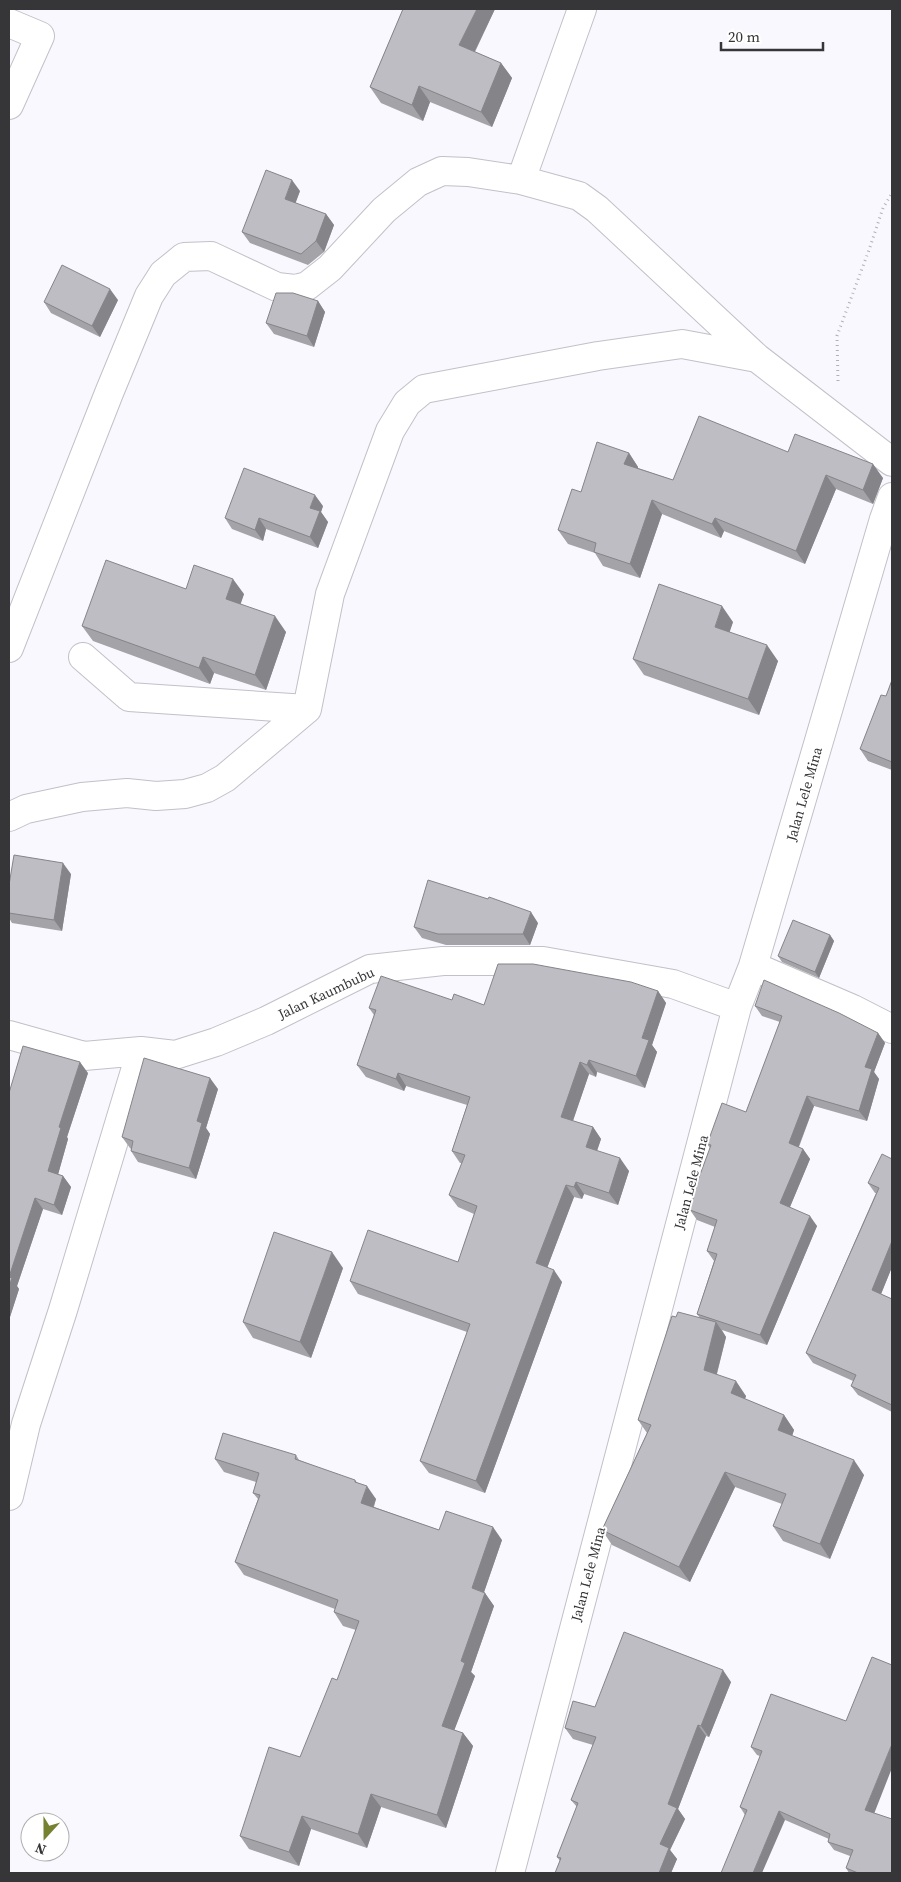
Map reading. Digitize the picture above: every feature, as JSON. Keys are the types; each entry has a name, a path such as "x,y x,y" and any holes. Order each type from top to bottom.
{"street":[{"path":"521,180 582,9"},
{"path":"9,23 40,36 9,105"},
{"path":"9,648 109,393 150,296 163,274 184,257 211,256 278,287 295,289 307,286 330,268 384,210 418,182 442,171 468,172 521,180 580,196 597,208 757,358 892,462"},
{"path":"9,817 26,809 82,797 127,793 156,796 186,794 207,788 225,778 307,709 330,594 390,431 406,403 424,390 598,356 682,344 757,358"},
{"name":"Jalan Lele Mina","path":"510,1873 737,1007 753,966 890,513"},
{"path":"83,657 129,697 307,709"},
{"name":"Jalan Kaumbubu","path":"9,1035 84,1056 141,1051 175,1055 216,1042 266,1021 370,969 443,961 544,961 673,984 737,1007"},
{"path":"753,966 854,1009 892,1029"},
{"path":"9,1496 26,1424 63,1310 141,1051"}],"path":[{"path":"840,421 836,336 883,208 892,193"}],"building":[{"path":"403,9 477,9 459,45 501,63 481,112 419,86 412,105 370,87"},
{"path":"266,170 292,180 285,199 326,214 316,241 301,254 242,232"},
{"path":"62,265 110,289 92,326 44,302"},
{"path":"276,293 293,293 318,301 307,336 266,323"},
{"path":"699,416 788,452 795,434 873,464 863,490 826,475 796,551 715,518 712,524 652,500 630,564 594,552 596,543 558,530 572,489 581,492 597,442 629,453 624,464 673,480"},
{"path":"244,468 315,495 310,508 320,511 310,537 259,518 255,530 225,518"},
{"path":"106,560 186,589 194,565 233,579 226,599 275,616 255,675 203,657 199,668 82,626"},
{"path":"659,584 722,606 715,627 767,645 748,699 633,659"},
{"path":"892,680 892,762 860,749 881,695 886,696"},
{"path":"14,855 63,863 54,920 9,913 9,885"},
{"path":"428,880 488,899 489,897 531,912 523,934 438,934 414,927"},
{"path":"793,920 830,935 815,972 778,956"},
{"path":"498,964 533,964 631,982 658,991 642,1038 649,1040 636,1076 589,1060 587,1065 580,1062 561,1117 593,1127 586,1147 620,1158 609,1193 576,1182 574,1187 566,1185 536,1263 554,1270 476,1481 420,1461 470,1324 350,1281 368,1230 458,1262 477,1206 449,1195 465,1155 452,1151 470,1097 398,1073 396,1079 357,1065 376,1010 369,1008 381,976 452,1000 454,994 484,1005"},
{"path":"764,980 839,1013 878,1033 865,1067 872,1069 859,1111 807,1096 789,1143 803,1149 780,1203 810,1216 760,1335 697,1314 717,1254 707,1251 717,1220 690,1210 697,1183 711,1145 707,1144 722,1103 746,1112 782,1016 755,1006"},
{"path":"23,1046 80,1062 59,1127 61,1128 48,1171 63,1176 54,1205 35,1198 9,1277 9,1093"},
{"path":"144,1058 210,1078 197,1121 202,1123 189,1168 131,1151 133,1141 122,1137"},
{"path":"882,1154 892,1159 892,1241 872,1290 892,1299 892,1405 851,1386 856,1375 806,1353 879,1188 868,1183"},
{"path":"274,1232 332,1252 300,1342 243,1322"},
{"path":"678,1312 716,1322 704,1370 736,1381 731,1393 784,1415 778,1430 854,1460 820,1544 773,1526 786,1494 725,1472 679,1567 602,1530 651,1425 638,1420 672,1316 676,1317"},
{"path":"223,1433 296,1455 295,1459 367,1486 361,1503 439,1530 446,1511 493,1527 472,1588 485,1593 461,1661 465,1663 442,1726 463,1733 437,1815 371,1794 358,1834 302,1816 289,1852 240,1836 269,1747 300,1757 332,1678 337,1680 359,1621 334,1612 338,1600 235,1562 260,1495 253,1493 259,1473 215,1459"},
{"path":"624,1632 723,1670 701,1726 698,1725 668,1804 677,1808 660,1844 669,1848 659,1873 555,1873 561,1858 557,1857 578,1803 571,1800 596,1737 565,1728 573,1701 595,1707"},
{"path":"872,1657 892,1665 892,1744 865,1810 892,1819 892,1873 858,1873 846,1868 853,1850 828,1842 830,1834 779,1811 753,1873 721,1873 747,1810 740,1807 762,1751 751,1747 771,1694 846,1721"}]}
